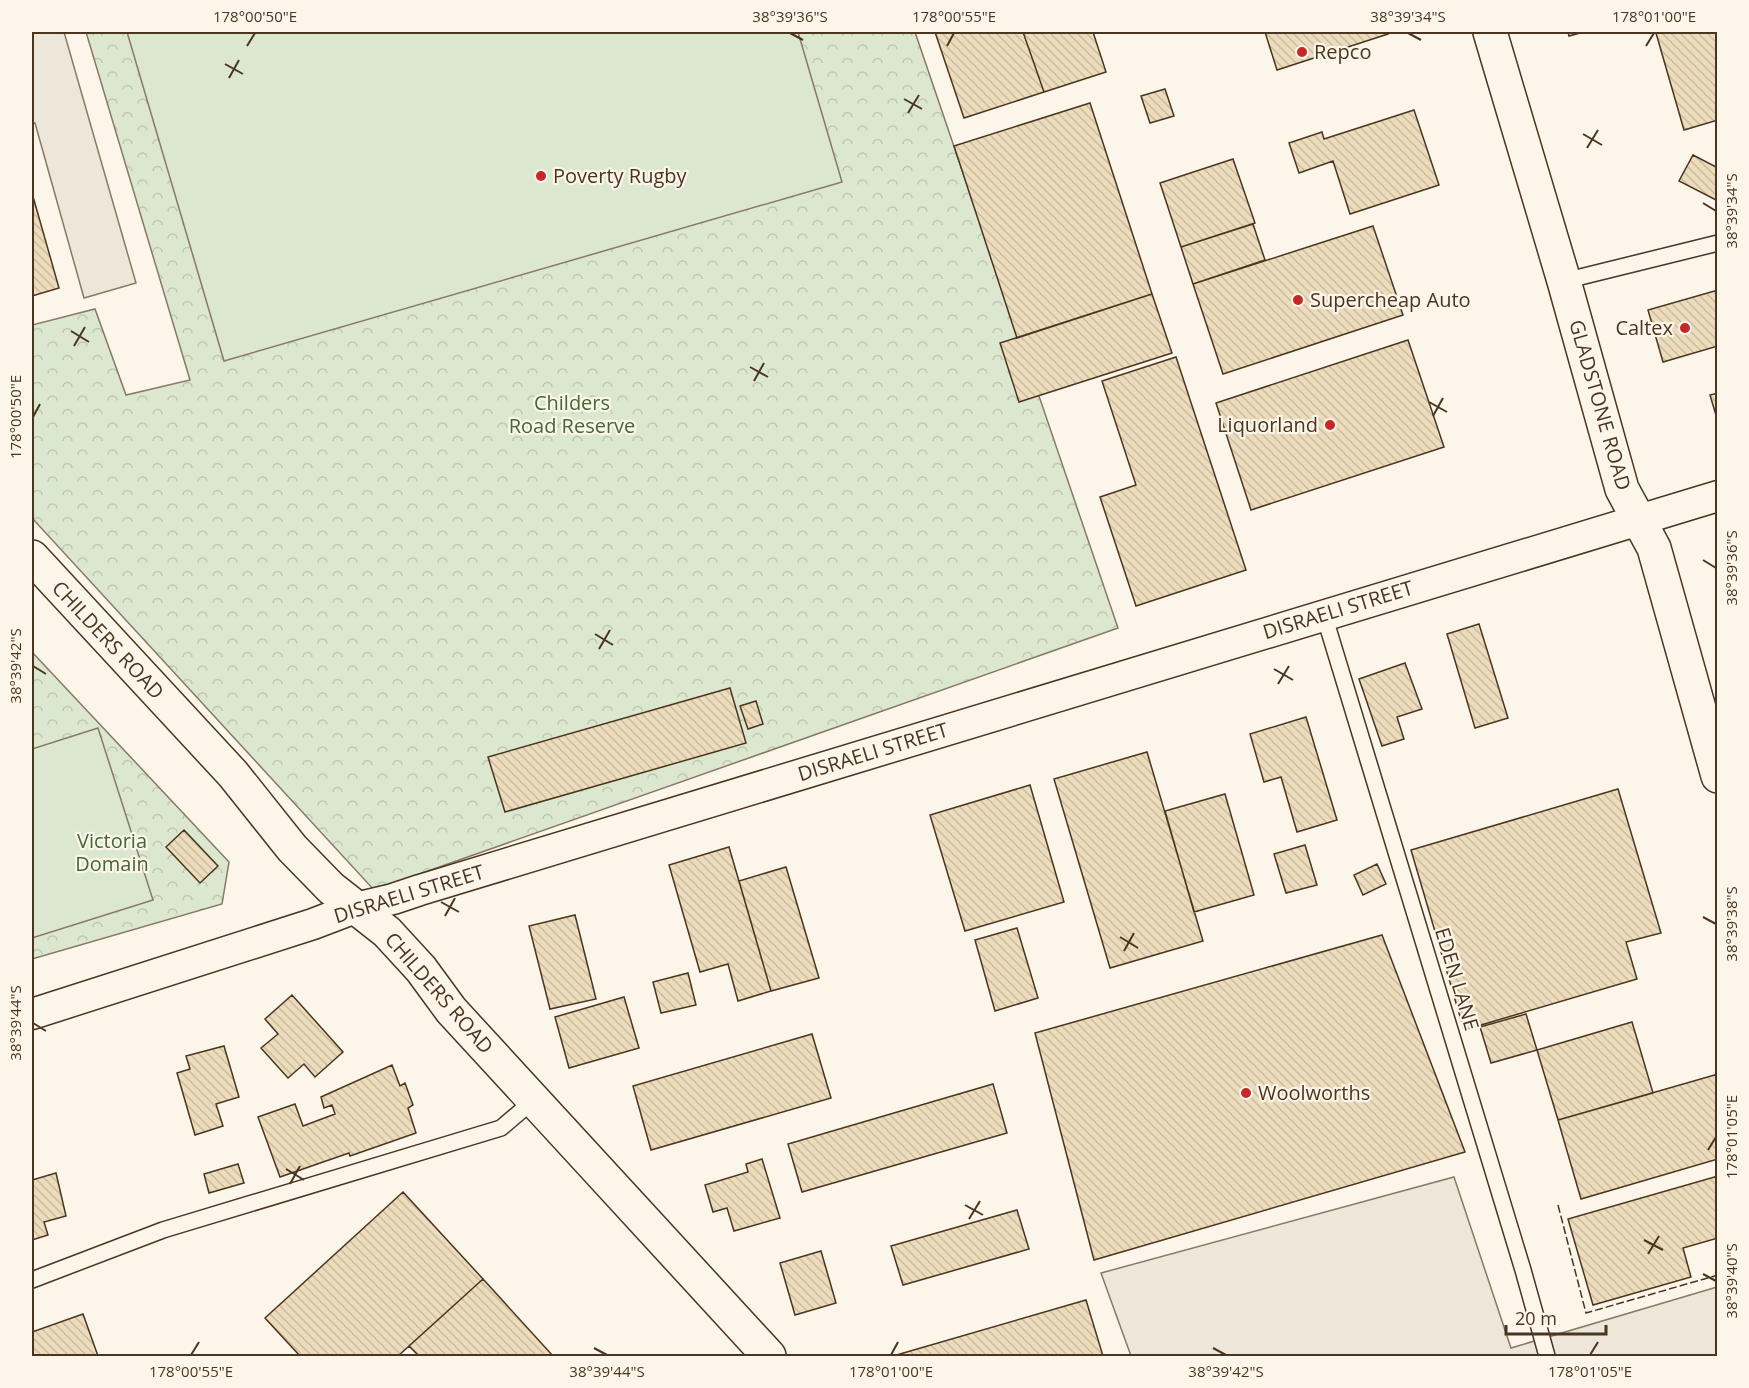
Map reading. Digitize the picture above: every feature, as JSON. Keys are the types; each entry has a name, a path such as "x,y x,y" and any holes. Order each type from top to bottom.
{"street":[{"name":"GLADSTONE ROAD","path":"1490,32 1564,281 1622,489 1654,548 1718,776"},
{"name":"DISRAELI STREET","path":"32,1014 313,924 355,908 393,899 1718,496"},
{"name":"CHILDERS ROAD","path":"32,557 233,774 292,848 330,888 387,932 422,969 451,1010 769,1356"}],"lane":[{"path":"1564,281 1718,243"},
{"name":"EDEN LANE","path":"1324,615 1523,1270 1547,1356"},
{"path":"32,1280 164,1230 501,1128 534,1100"}],"green space":[{"name":"Childers Road Reserve","path":"86,32 915,32 1118,628 374,890 32,518 32,325 95,309 126,395 190,380"},
{"path":"127,32 798,32 842,182 224,361"},
{"name":"Victoria Domain","path":"32,652 229,862 222,904 32,959"},
{"path":"98,728 153,900 32,938 32,749"}],"shaded area":[{"path":"32,32 64,32 136,283 84,298 35,123 32,124"},
{"path":"1454,1177 1511,1348 1717,1287 1717,1356 1131,1356 1101,1273"}],"building":[{"path":"935,32 1023,32 1044,92 964,118"},
{"path":"1023,32 1093,32 1106,72 1044,92"},
{"name":"Repco","path":"1265,32 1387,32 1388,34 1277,70"},
{"path":"1568,32 1584,32 1569,36"},
{"path":"1718,32 1718,120 1684,130 1656,33"},
{"path":"1165,89 1174,116 1150,123 1141,96"},
{"path":"1090,103 1152,294 1017,338 954,146"},
{"path":"1414,110 1439,185 1350,214 1333,161 1299,173 1289,143 1322,132 1324,139"},
{"path":"1693,155 1718,168 1718,201 1679,181"},
{"path":"1233,159 1255,223 1181,247 1160,183"},
{"path":"32,193 59,288 32,296"},
{"path":"1253,224 1265,260 1193,284 1181,247"},
{"name":"Supercheap Auto","path":"1373,226 1403,315 1223,374 1193,284"},
{"name":"Caltex","path":"1718,290 1718,346 1663,362 1648,310"},
{"path":"1152,294 1172,353 1019,402 1000,343"},
{"name":"Liquorland","path":"1408,340 1444,447 1251,510 1216,403"},
{"path":"1176,357 1246,570 1136,606 1100,497 1136,485 1102,381"},
{"path":"1718,393 1718,422 1710,395"},
{"path":"1479,624 1508,718 1475,728 1447,634"},
{"path":"1405,663 1422,709 1397,717 1404,739 1382,746 1359,679"},
{"path":"730,688 746,743 505,812 488,757"},
{"path":"756,701 763,724 748,729 740,706"},
{"path":"1306,717 1337,820 1297,832 1281,777 1264,782 1250,734"},
{"path":"1147,752 1203,941 1110,968 1054,779"},
{"path":"1030,785 1064,902 965,931 930,815"},
{"path":"1618,789 1661,933 1626,942 1637,979 1464,1030 1411,850"},
{"path":"1225,794 1254,895 1194,912 1165,811"},
{"path":"184,830 218,866 200,883 166,847"},
{"path":"1305,845 1317,885 1286,893 1274,854"},
{"path":"729,847 771,991 738,1001 728,964 700,972 669,865"},
{"path":"1377,864 1386,884 1363,895 1354,875"},
{"path":"786,867 819,978 771,991 739,881"},
{"path":"575,915 596,999 550,1009 529,926"},
{"path":"1017,928 1038,998 995,1011 975,940"},
{"name":"Woolworths","path":"1382,935 1465,1152 1094,1260 1035,1033"},
{"path":"688,973 696,1005 661,1013 653,982"},
{"path":"292,995 343,1052 315,1077 304,1064 288,1078 261,1048 278,1034 265,1019"},
{"path":"624,997 639,1048 569,1068 555,1017"},
{"path":"1526,1014 1537,1050 1491,1063 1480,1027"},
{"path":"1632,1022 1653,1093 1558,1120 1537,1050"},
{"path":"812,1034 831,1098 651,1150 633,1086"},
{"path":"224,1046 239,1097 216,1104 223,1126 195,1135 177,1073 190,1069 186,1056"},
{"path":"392,1065 400,1086 405,1083 413,1105 408,1108 416,1133 280,1177 258,1117 295,1104 303,1126 335,1114 332,1105 324,1108 321,1097"},
{"path":"1718,1074 1718,1159 1581,1199 1558,1120"},
{"path":"993,1084 1007,1133 802,1192 788,1144"},
{"path":"762,1159 780,1218 734,1231 727,1208 713,1212 705,1185 748,1172 746,1164"},
{"path":"238,1164 244,1183 209,1193 204,1174"},
{"path":"56,1173 66,1216 44,1222 48,1235 32,1240 32,1180"},
{"path":"1718,1176 1718,1238 1683,1248 1691,1277 1593,1305 1568,1219"},
{"path":"403,1192 483,1279 398,1356 300,1356 265,1318"},
{"path":"1017,1210 1029,1249 903,1285 891,1246"},
{"path":"821,1251 836,1303 795,1315 780,1263"},
{"path":"483,1279 553,1356 419,1356 409,1346"},
{"path":"1086,1300 1103,1356 893,1356"},
{"path":"83,1314 98,1356 32,1356 32,1332"}],"fence":[{"path":"1558,1205 1586,1313 1718,1275"}],"place":[{"name":"Repco","path":"1302,52"},
{"name":"Poverty Rugby","path":"541,176"},
{"name":"Supercheap Auto","path":"1298,300"},
{"name":"Caltex","path":"1685,328"},
{"name":"Liquorland","path":"1330,425"},
{"name":"Woolworths","path":"1246,1093"}]}
